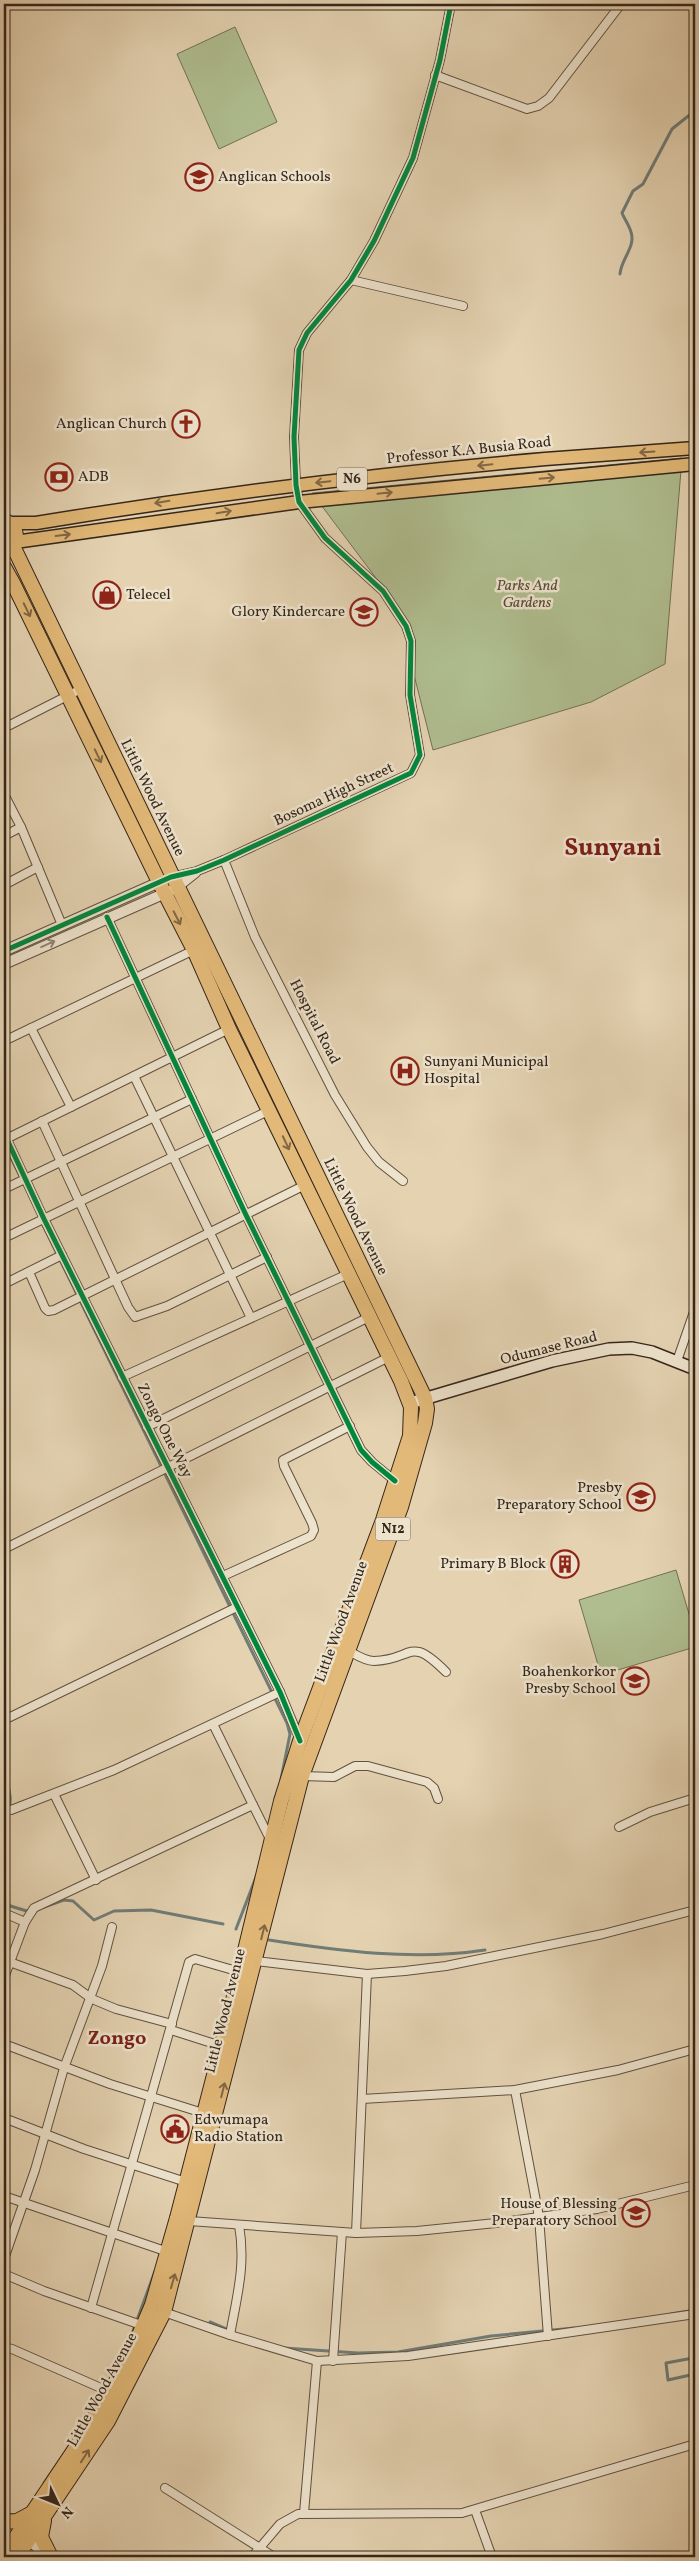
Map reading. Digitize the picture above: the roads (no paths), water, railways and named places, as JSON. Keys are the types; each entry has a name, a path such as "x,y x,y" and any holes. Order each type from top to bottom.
{"highway":[{"name":"N6","path":"7,522 15,530 11,546"},
{"name":"Little Wood Avenue","path":"11,546 74,691 168,885 266,1069 425,1398 427,1409 425,1423 401,1507 302,1776 256,1961 164,2312 108,2421 39,2514"},
{"name":"Little Wood Avenue","path":"4,567 74,691"},
{"name":"Little Wood Avenue","path":"24,2537 110,2392 144,2326 168,2252 240,1972 281,1801 300,1741 352,1607 395,1481 410,1436 412,1417 410,1403 389,1357 229,1029 168,885"},
{"path":"239,1048 252,1041"},
{"path":"252,1075 266,1069"},
{"path":"4,2522 17,2521 39,2514 41,2537 51,2557"},
{"name":"N12","path":"13,2552 24,2537"}],"main road":[{"name":"Professor K.A Busia Road","path":"7,522 36,523 198,497 296,485 536,460 695,448"},
{"name":"N6","path":"11,546 299,502 695,464"},
{"name":"Odumase Road","path":"410,1403 552,1361 608,1350 632,1348 652,1352 695,1369"}],"street":[{"path":"299,502 296,485 294,437 299,350 306,333 351,280 374,241 413,158 451,4"},
{"path":"435,75 527,109 538,106 549,98 621,4"},
{"path":"351,280 463,306"},
{"name":"Bosoma High Street","path":"4,964 107,917 197,871 411,773 420,755 410,695 410,641 406,626 383,591 325,538 299,502"},
{"path":"4,728 74,691"},
{"path":"4,794 21,827 62,925"},
{"path":"4,836 21,827"},
{"name":"Hospital Road","path":"224,860 256,937 335,1095 367,1147 379,1162 403,1181"},
{"path":"4,885 38,867"},
{"name":"Bosoma High Street","path":"4,951 62,925 168,885 197,871"},
{"path":"107,917 246,1215 331,1384 361,1450 395,1481"},
{"path":"4,1041 194,950"},
{"path":"31,1028 71,1107"},
{"path":"5,1137 42,1122 229,1029"},
{"path":"134,1076 211,1232 250,1318"},
{"path":"4,1189 60,1160 192,1099"},
{"path":"4,1238 270,1110"},
{"path":"42,1122 135,1317 167,1306 267,1258"},
{"name":"Zongo One Way","path":"5,1137 122,1377 280,1692 300,1741"},
{"path":"29,1272 48,1311 305,1185"},
{"path":"4,1284 62,1255"},
{"path":"122,1377 348,1274"},
{"path":"677,1361 695,1309"},
{"path":"147,1427 369,1316"},
{"path":"4,1549 331,1384 389,1357"},
{"path":"223,1576 311,1536 314,1530 312,1523 283,1460 350,1426"},
{"path":"4,1720 237,1607"},
{"path":"349,1651 367,1660 375,1661 421,1651 431,1657 446,1672"},
{"path":"11,1810 149,1754 280,1692"},
{"path":"213,1724 272,1844"},
{"path":"302,1776 334,1777 355,1766 368,1766 427,1782 434,1788 438,1799"},
{"path":"54,1794 96,1880"},
{"path":"619,1827 650,1812 695,1798"},
{"path":"4,1913 28,1916 96,1880 253,1805"},
{"path":"256,1961 367,1974 446,1966 602,1934 695,1910"},
{"path":"4,1978 7,1961 28,1916"},
{"path":"4,2259 46,2134 64,2068 92,1999 112,1927"},
{"path":"91,2308 130,2165 192,1959 240,1972"},
{"path":"7,1961 73,1985 92,1999 116,2009 172,2027 221,2046"},
{"path":"356,2233 367,1974"},
{"path":"4,2044 64,2068 203,2113"},
{"path":"362,2099 515,2090 618,2070 695,2049"},
{"path":"515,2090 539,2217 548,2336"},
{"path":"4,2118 130,2165 186,2182"},
{"path":"189,2221 356,2233 417,2230 539,2217 597,2208 695,2185"},
{"path":"4,2196 168,2252"},
{"path":"230,2336 243,2267 243,2250 239,2225"},
{"path":"333,2361 342,2232"},
{"path":"4,2274 91,2308 144,2326"},
{"path":"164,2312 230,2336 317,2361 408,2356 695,2314"},
{"path":"4,2347 110,2392"},
{"path":"304,2512 317,2361"},
{"path":"252,2557 280,2524 304,2512 449,2513 475,2510 628,2462 695,2444"},
{"path":"165,2488 274,2557"},
{"path":"475,2510 492,2557"},
{"path":"4,2522 51,2557"}],"waterway":[{"path":"620,274 632,243 630,229 622,213 633,191 643,184 672,129 692,113 695,105"},
{"path":"4,1144 26,1188"},
{"path":"41,1221 287,1723 290,1734 281,1779"},
{"path":"4,1772 10,1802 4,1819"},
{"path":"236,1929 256,1877"},
{"path":"4,1904 30,1912 64,1900 73,1901 94,1920 114,1911 151,1910 223,1924"},
{"path":"269,1940 322,1948 404,1955 431,1955 485,1950"},
{"path":"107,2384 129,2342 155,2271"},
{"path":"671,2314 695,2310"},
{"path":"210,2322 231,2331"},
{"path":"284,2348 358,2353 398,2352 491,2336 574,2328"},
{"path":"693,2358 666,2363 668,2380 695,2374"},
{"path":"44,2483 74,2439"},
{"path":"4,2513 13,2515"}],"place":[{"name":"Anglican Schools","path":"199,177"},
{"name":"Anglican Church","path":"186,424"},
{"name":"ADB","path":"59,477"},
{"name":"Telecel","path":"107,595"},
{"name":"Glory Kindercare","path":"364,612"},
{"name":"Sunyani Municipal Hospital","path":"405,1071"},
{"name":"Presby Preparatory School","path":"641,1497"},
{"name":"Primary B Block","path":"565,1564"},
{"name":"Boahenkorkor Presby School","path":"635,1681"},
{"name":"Edwumapa Radio Station","path":"175,2129"},
{"name":"House of Blessing Preparatory School","path":"636,2213"}],"district":[{"name":"Sunyani","path":"613,848"},
{"name":"Zongo","path":"117,2039"}],"park label":[{"name":"Parks And Gardens","path":"527,594"}]}
